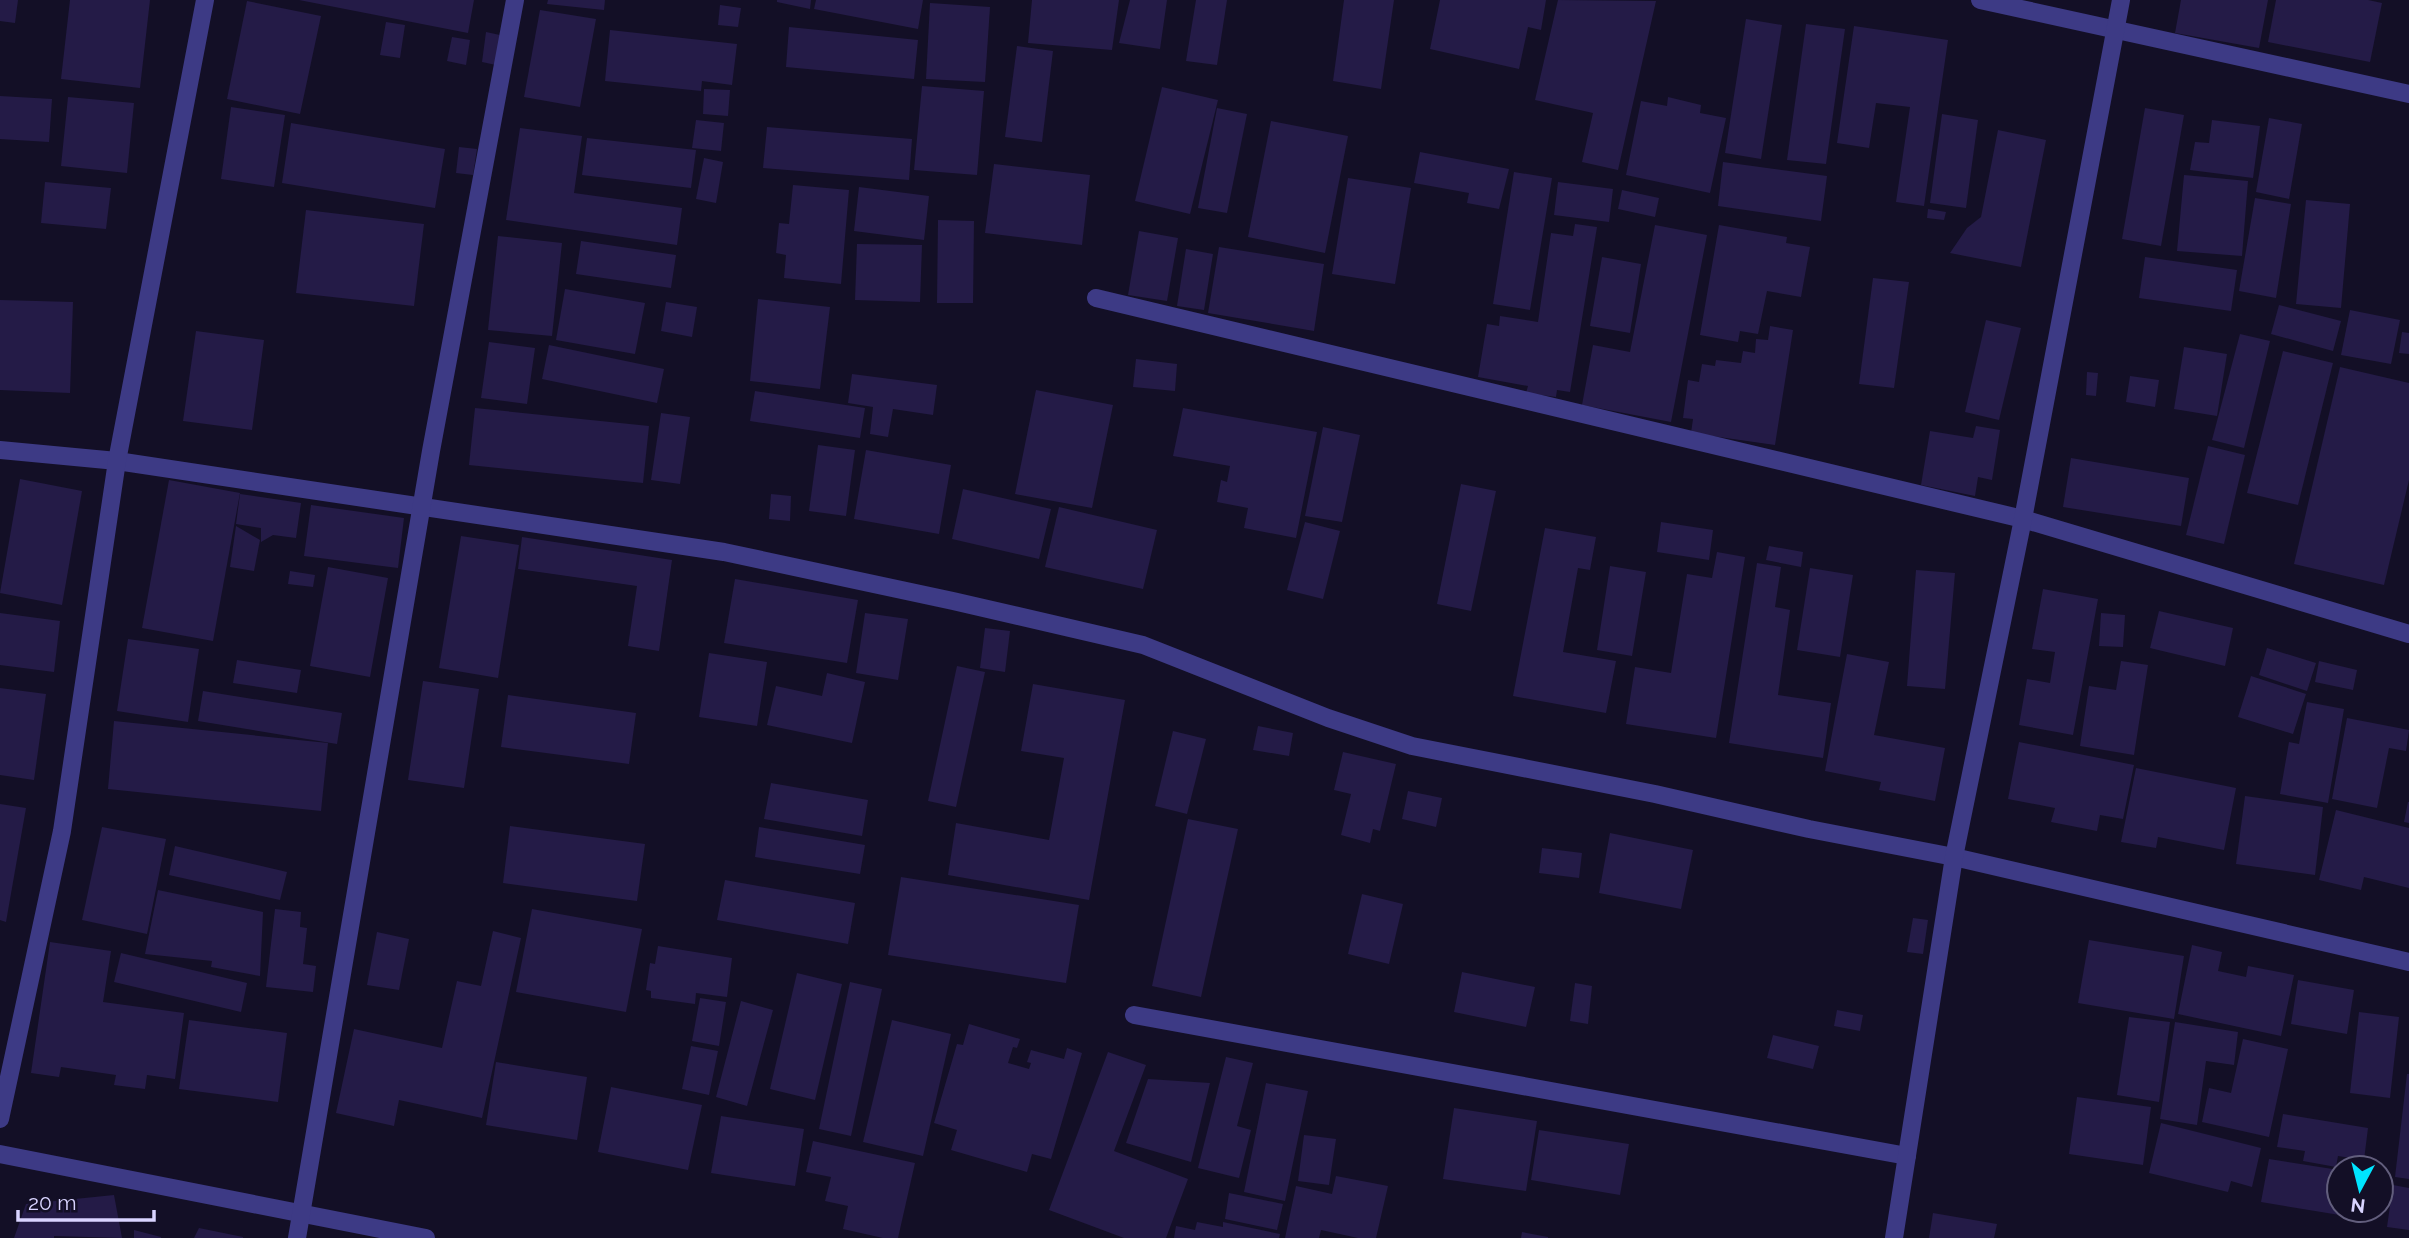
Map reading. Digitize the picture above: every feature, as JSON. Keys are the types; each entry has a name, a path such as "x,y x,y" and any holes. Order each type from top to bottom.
{"street":[{"path":"0,1119 62,831 117,461 205,0"},
{"path":"297,1238 423,506 515,0"},
{"path":"1980,0 2409,94"},
{"path":"1894,1238 1954,857 2023,519 2122,0"},
{"path":"1096,298 2023,519 2409,634"},
{"path":"0,450 117,461 724,552 1143,645 1328,718 1412,746 1954,857 2409,962"},
{"path":"1134,1015 1907,1156"},
{"path":"0,1153 426,1238"}],"building":[{"path":"0,0 18,0 15,23 0,21"},
{"path":"70,0 150,0 140,88 61,79"},
{"path":"299,0 474,0 468,33"},
{"path":"548,0 605,0 604,10 547,4"},
{"path":"811,0 810,9 777,2"},
{"path":"816,0 923,0 918,29 814,9"},
{"path":"1032,0 1119,0 1112,50 1028,43"},
{"path":"1130,0 1167,0 1160,49 1119,43"},
{"path":"1196,0 1227,0 1217,65 1186,61"},
{"path":"1344,0 1394,0 1381,89 1333,81"},
{"path":"1440,0 1546,0 1541,30 1528,27 1519,69 1430,49"},
{"path":"1558,0 1656,1 1618,170 1582,162 1593,113 1535,100"},
{"path":"2181,0 2268,0 2259,48 2175,33"},
{"path":"2276,0 2368,0 2382,3 2370,62 2268,42"},
{"path":"247,1 321,16 300,114 227,99"},
{"path":"930,3 990,7 985,82 926,79"},
{"path":"720,5 741,8 738,27 718,25"},
{"path":"540,10 596,19 580,107 524,97"},
{"path":"1746,19 1782,25 1761,159 1725,153"},
{"path":"386,22 405,25 400,58 380,55"},
{"path":"1806,24 1845,29 1826,164 1787,160"},
{"path":"1854,26 1948,40 1924,206 1896,202 1910,107 1876,103 1869,148 1837,143"},
{"path":"789,27 918,40 914,79 786,67"},
{"path":"610,30 737,44 732,85 702,81 701,91 605,81"},
{"path":"486,32 500,35 496,65 482,62"},
{"path":"452,37 470,40 466,65 447,61"},
{"path":"1017,46 1053,51 1042,142 1005,137"},
{"path":"922,86 984,91 977,175 914,170"},
{"path":"1162,87 1218,100 1190,214 1135,201"},
{"path":"704,89 730,90 728,116 703,114"},
{"path":"0,96 52,99 49,142 0,139"},
{"path":"68,97 134,103 127,173 61,166"},
{"path":"1668,97 1701,105 1700,113 1726,118 1710,193 1626,175 1641,101 1667,106"},
{"path":"231,107 285,115 274,187 221,179"},
{"path":"1217,108 1247,114 1227,213 1198,208"},
{"path":"2145,108 2184,115 2161,246 2122,239"},
{"path":"1942,114 1978,120 1966,208 1930,203"},
{"path":"2269,118 2302,124 2289,199 2256,192"},
{"path":"696,120 724,123 721,151 692,148"},
{"path":"2212,120 2260,126 2253,178 2190,170 2195,142 2209,143"},
{"path":"1271,121 1348,136 1325,253 1248,237"},
{"path":"291,123 445,149 435,208 282,183"},
{"path":"767,127 912,139 909,180 763,168"},
{"path":"520,128 582,136 574,193 682,208 677,245 506,220"},
{"path":"1998,130 2046,140 2021,267 1950,253 1967,228 1981,217"},
{"path":"587,138 696,150 691,188 582,175"},
{"path":"459,147 477,149 473,175 456,173"},
{"path":"1420,152 1509,169 1499,209 1467,203 1469,193 1414,183"},
{"path":"704,158 723,162 716,203 696,199"},
{"path":"1723,162 1827,176 1821,221 1718,206"},
{"path":"994,164 1090,175 1082,245 985,233"},
{"path":"1514,172 1552,178 1530,310 1493,304"},
{"path":"2184,175 2248,181 2242,256 2177,251"},
{"path":"1348,178 1411,188 1395,284 1332,274"},
{"path":"45,182 111,188 106,229 41,223"},
{"path":"1558,182 1613,189 1609,222 1554,215"},
{"path":"793,185 849,190 841,284 784,278 786,255 776,253 779,223 789,224"},
{"path":"859,187 929,196 924,240 854,231"},
{"path":"1622,190 1659,198 1655,217 1618,209"},
{"path":"2255,198 2291,204 2276,298 2239,291"},
{"path":"2306,200 2350,204 2341,308 2296,304"},
{"path":"1928,209 1946,212 1944,220 1927,218"},
{"path":"306,210 424,224 414,306 296,293"},
{"path":"938,220 974,221 973,303 937,303"},
{"path":"1575,224 1597,227 1570,392 1557,390 1556,397 1526,393 1528,386 1478,377 1487,324 1499,326 1500,316 1538,322 1551,233 1573,236"},
{"path":"1655,225 1707,235 1671,422 1582,405 1593,345 1630,352"},
{"path":"1719,225 1787,237 1786,243 1810,247 1801,297 1767,291 1758,334 1740,331 1738,342 1700,335"},
{"path":"1139,231 1178,238 1167,301 1128,295"},
{"path":"498,236 562,243 552,336 488,330"},
{"path":"581,241 676,255 671,288 576,274"},
{"path":"857,244 922,245 920,302 855,300"},
{"path":"1219,247 1324,264 1314,331 1208,313"},
{"path":"1186,249 1213,254 1204,310 1177,306"},
{"path":"1602,257 1641,264 1630,333 1590,326"},
{"path":"2145,257 2237,270 2231,311 2139,298"},
{"path":"1873,278 1909,282 1894,388 1859,384"},
{"path":"565,289 645,303 635,354 556,340"},
{"path":"758,299 830,307 820,389 750,381"},
{"path":"0,300 73,302 70,393 0,390"},
{"path":"666,302 697,307 692,337 661,331"},
{"path":"2279,305 2341,321 2333,351 2271,334"},
{"path":"2350,310 2400,320 2391,364 2341,355"},
{"path":"1986,320 2021,328 1999,420 1965,412"},
{"path":"1770,326 1793,330 1775,445 1691,433 1693,419 1683,418 1688,380 1699,382 1702,364 1715,366 1716,360 1741,363 1743,351 1755,353 1756,339 1768,340"},
{"path":"196,331 264,340 252,430 183,421"},
{"path":"2402,332 2409,333 2409,354 2399,353"},
{"path":"2240,334 2270,341 2244,448 2212,440"},
{"path":"489,342 535,348 527,404 481,398"},
{"path":"549,345 664,369 657,403 542,379"},
{"path":"2184,347 2227,354 2217,416 2174,409"},
{"path":"2283,351 2333,363 2298,505 2247,493"},
{"path":"1136,359 1177,364 1175,391 1133,387"},
{"path":"2340,367 2409,383 2409,480 2384,585 2294,564"},
{"path":"2087,372 2098,373 2096,396 2086,395"},
{"path":"852,374 937,385 933,415 893,409 888,437 870,434 873,407 848,403"},
{"path":"2130,376 2159,380 2155,407 2126,402"},
{"path":"1036,390 1113,405 1092,508 1015,494"},
{"path":"755,391 865,408 860,438 750,421"},
{"path":"475,408 649,426 643,483 469,465"},
{"path":"1183,408 1317,432 1296,538 1244,528 1248,508 1217,502 1221,480 1227,482 1230,466 1173,456"},
{"path":"661,413 690,417 680,484 651,480"},
{"path":"1976,426 2000,430 1992,480 1978,477 1975,496 1921,485 1930,431 1973,438"},
{"path":"1323,427 1360,435 1342,522 1305,516"},
{"path":"818,445 855,450 846,516 809,511"},
{"path":"2208,446 2245,455 2224,544 2186,535"},
{"path":"866,450 951,465 939,534 854,519"},
{"path":"2071,458 2189,478 2181,526 2063,507"},
{"path":"20,479 82,491 62,605 0,593"},
{"path":"169,480 240,493 213,641 142,628"},
{"path":"1461,484 1496,491 1471,611 1437,604"},
{"path":"963,489 1051,509 1039,559 952,539"},
{"path":"240,494 301,503 296,538 273,535 261,542 261,528 236,524"},
{"path":"771,494 791,496 790,521 769,519"},
{"path":"311,505 404,518 398,568 304,556"},
{"path":"1059,507 1157,530 1143,589 1045,567"},
{"path":"1305,522 1340,531 1323,599 1287,590"},
{"path":"1661,522 1713,530 1709,560 1657,552"},
{"path":"236,526 260,540 254,571 230,567"},
{"path":"1545,528 1596,537 1590,570 1578,568 1563,652 1616,661 1606,713 1513,696"},
{"path":"461,536 519,545 498,678 439,668"},
{"path":"522,537 672,560 659,651 628,646 637,586 518,569"},
{"path":"1769,546 1803,552 1801,567 1766,560"},
{"path":"1717,552 1745,557 1716,738 1626,724 1635,667 1671,673 1687,574 1712,578"},
{"path":"1757,563 1781,567 1775,607 1790,610 1778,695 1831,703 1823,758 1729,743"},
{"path":"1610,566 1646,572 1632,656 1597,650"},
{"path":"328,567 388,578 370,677 310,666"},
{"path":"1810,568 1853,575 1840,657 1797,650"},
{"path":"1916,570 1955,573 1945,689 1907,686"},
{"path":"290,571 315,575 313,587 288,584"},
{"path":"735,579 858,600 847,663 724,643"},
{"path":"2043,589 2098,599 2073,735 2019,725 2027,679 2050,683 2055,652 2032,649"},
{"path":"2159,611 2233,628 2225,666 2150,648"},
{"path":"0,613 60,621 54,672 0,665"},
{"path":"865,613 908,619 898,680 856,673"},
{"path":"2101,613 2125,615 2123,647 2099,646"},
{"path":"985,628 1010,631 1005,672 980,668"},
{"path":"128,639 199,649 188,722 117,711"},
{"path":"2267,648 2316,663 2307,691 2259,675"},
{"path":"709,653 767,662 757,726 699,717"},
{"path":"1847,654 1889,662 1874,735 1945,748 1935,801 1879,790 1881,782 1825,771"},
{"path":"237,660 301,670 297,693 233,683"},
{"path":"2121,661 2148,665 2134,755 2080,746 2089,686 2116,690"},
{"path":"2319,661 2357,670 2353,690 2315,682"},
{"path":"957,666 985,672 956,807 928,801"},
{"path":"827,673 865,682 852,743 767,725 776,686 822,696"},
{"path":"2251,676 2306,694 2293,734 2238,717"},
{"path":"423,681 479,689 464,788 408,780"},
{"path":"1033,684 1125,700 1089,900 948,875 956,823 1049,840 1064,758 1021,751"},
{"path":"0,688 46,694 34,780 0,775"},
{"path":"203,691 342,713 337,744 198,721"},
{"path":"508,695 636,713 629,764 501,747"},
{"path":"2307,702 2344,709 2328,803 2280,794 2289,742 2299,744"},
{"path":"2347,718 2409,730 2406,751 2389,748 2377,808 2332,799"},
{"path":"114,721 328,743 321,811 108,789"},
{"path":"1258,726 1293,733 1289,756 1253,750"},
{"path":"1173,731 1206,739 1187,814 1155,806"},
{"path":"2019,742 2134,765 2123,819 2100,815 2097,831 2051,822 2055,808 2008,799"},
{"path":"1343,752 1396,764 1380,831 1373,829 1370,843 1341,835 1351,794 1334,790"},
{"path":"2136,768 2236,788 2224,850 2158,837 2156,848 2121,842"},
{"path":"771,783 868,800 862,836 764,819"},
{"path":"1408,791 1442,798 1436,827 1402,819"},
{"path":"2245,796 2323,807 2315,875 2236,864"},
{"path":"2409,802 2409,823 2404,822"},
{"path":"0,804 26,808 6,922 0,920"},
{"path":"2336,810 2409,828 2409,888 2364,877 2361,890 2319,880"},
{"path":"1188,819 1238,829 1201,997 1152,986"},
{"path":"510,826 645,844 637,901 503,883"},
{"path":"102,827 166,839 147,934 82,920"},
{"path":"759,827 865,845 860,874 755,857"},
{"path":"1610,833 1693,850 1681,909 1599,893"},
{"path":"175,846 287,872 280,900 169,875"},
{"path":"1542,848 1582,853 1579,878 1539,873"},
{"path":"901,877 1079,905 1066,983 888,955"},
{"path":"725,880 855,903 848,944 717,920"},
{"path":"158,890 263,912 260,976 211,967 212,961 145,954"},
{"path":"1362,894 1403,904 1389,964 1348,954"},
{"path":"275,909 301,912 300,927 307,928 303,964 316,966 313,992 266,987"},
{"path":"532,909 642,929 626,1012 516,992"},
{"path":"1913,918 1928,920 1923,954 1907,952"},
{"path":"493,931 521,938 482,1118 399,1100 394,1126 336,1113 354,1029 442,1048 457,981 481,986"},
{"path":"377,932 409,939 399,990 367,985"},
{"path":"2089,940 2184,956 2174,1019 2078,1003"},
{"path":"50,942 111,951 103,1002 184,1013 175,1079 147,1075 145,1089 114,1085 116,1075 61,1067 59,1077 31,1073"},
{"path":"2192,945 2222,952 2218,971 2246,977 2248,966 2294,975 2281,1036 2178,1014"},
{"path":"658,946 732,958 727,997 696,993 695,1004 651,998 651,991 646,990 650,963 655,964"},
{"path":"121,953 247,983 241,1012 114,982"},
{"path":"1462,972 1535,987 1526,1027 1454,1012"},
{"path":"797,973 842,984 815,1100 770,1089"},
{"path":"2298,980 2354,990 2347,1034 2291,1024"},
{"path":"850,982 882,989 851,1136 819,1129"},
{"path":"1575,983 1592,986 1588,1024 1570,1021"},
{"path":"700,998 726,1002 719,1046 692,1041"},
{"path":"741,1001 773,1010 747,1106 716,1097"},
{"path":"1837,1010 1863,1015 1860,1031 1834,1026"},
{"path":"2359,1012 2399,1017 2390,1098 2350,1093"},
{"path":"2129,1017 2170,1022 2159,1102 2117,1095"},
{"path":"189,1020 287,1033 278,1102 179,1089"},
{"path":"892,1020 951,1034 923,1156 863,1142"},
{"path":"2175,1022 2238,1032 2234,1065 2206,1061 2197,1125 2160,1119"},
{"path":"969,1024 1020,1039 1017,1048 1013,1047 1008,1063 1029,1069 1031,1063 1027,1062 1031,1050 1064,1059 1067,1048 1082,1053 1051,1159 1032,1154 1027,1172 951,1150 957,1130 934,1123 957,1044 963,1045"},
{"path":"1773,1035 1819,1046 1813,1069 1767,1058"},
{"path":"2243,1039 2288,1049 2269,1137 2202,1122 2209,1088 2231,1093"},
{"path":"691,1046 718,1051 709,1095 682,1089"},
{"path":"1108,1052 1146,1065 1114,1151 1188,1179 1166,1238 1124,1238 1049,1210"},
{"path":"1226,1057 1253,1063 1237,1126 1251,1130 1239,1178 1198,1168"},
{"path":"496,1062 587,1077 577,1140 486,1125"},
{"path":"2407,1074 2409,1074 2409,1179 2395,1177"},
{"path":"1148,1079 1210,1083 1191,1162 1126,1143"},
{"path":"1266,1083 1308,1091 1285,1201 1244,1192"},
{"path":"611,1087 702,1105 688,1170 598,1152"},
{"path":"2077,1097 2151,1107 2143,1165 2069,1154"},
{"path":"1454,1108 1537,1121 1526,1191 1443,1179"},
{"path":"2283,1114 2368,1128 2365,1154 2325,1154 2325,1165 2303,1161 2305,1151 2277,1147"},
{"path":"721,1116 804,1129 795,1186 711,1173"},
{"path":"2161,1123 2261,1148 2252,1187 2231,1181 2228,1192 2149,1173"},
{"path":"1539,1130 1629,1144 1620,1195 1531,1180"},
{"path":"1304,1135 1336,1139 1329,1185 1298,1181"},
{"path":"813,1141 915,1163 898,1238 883,1238 843,1229 848,1206 825,1201 831,1177 806,1172"},
{"path":"2269,1159 2325,1168 2325,1213 2261,1202"},
{"path":"1336,1176 1388,1186 1376,1238 1358,1238 1321,1230 1319,1238 1285,1238 1296,1186 1332,1194"},
{"path":"2395,1185 2409,1188 2409,1230 2387,1227 2387,1224 2395,1224"},
{"path":"1229,1193 1283,1204 1277,1230 1225,1219"},
{"path":"114,1195 122,1238 14,1238 26,1204"},
{"path":"1933,1213 1997,1224 1994,1238 1929,1238"},
{"path":"1197,1222 1223,1227 1223,1222 1280,1234 1279,1238 1174,1238 1176,1226 1195,1230"},
{"path":"199,1228 243,1237 243,1238 194,1238"},
{"path":"134,1230 161,1237 161,1238 134,1238"},
{"path":"1522,1232 1548,1237 1548,1238 1521,1238"}]}
